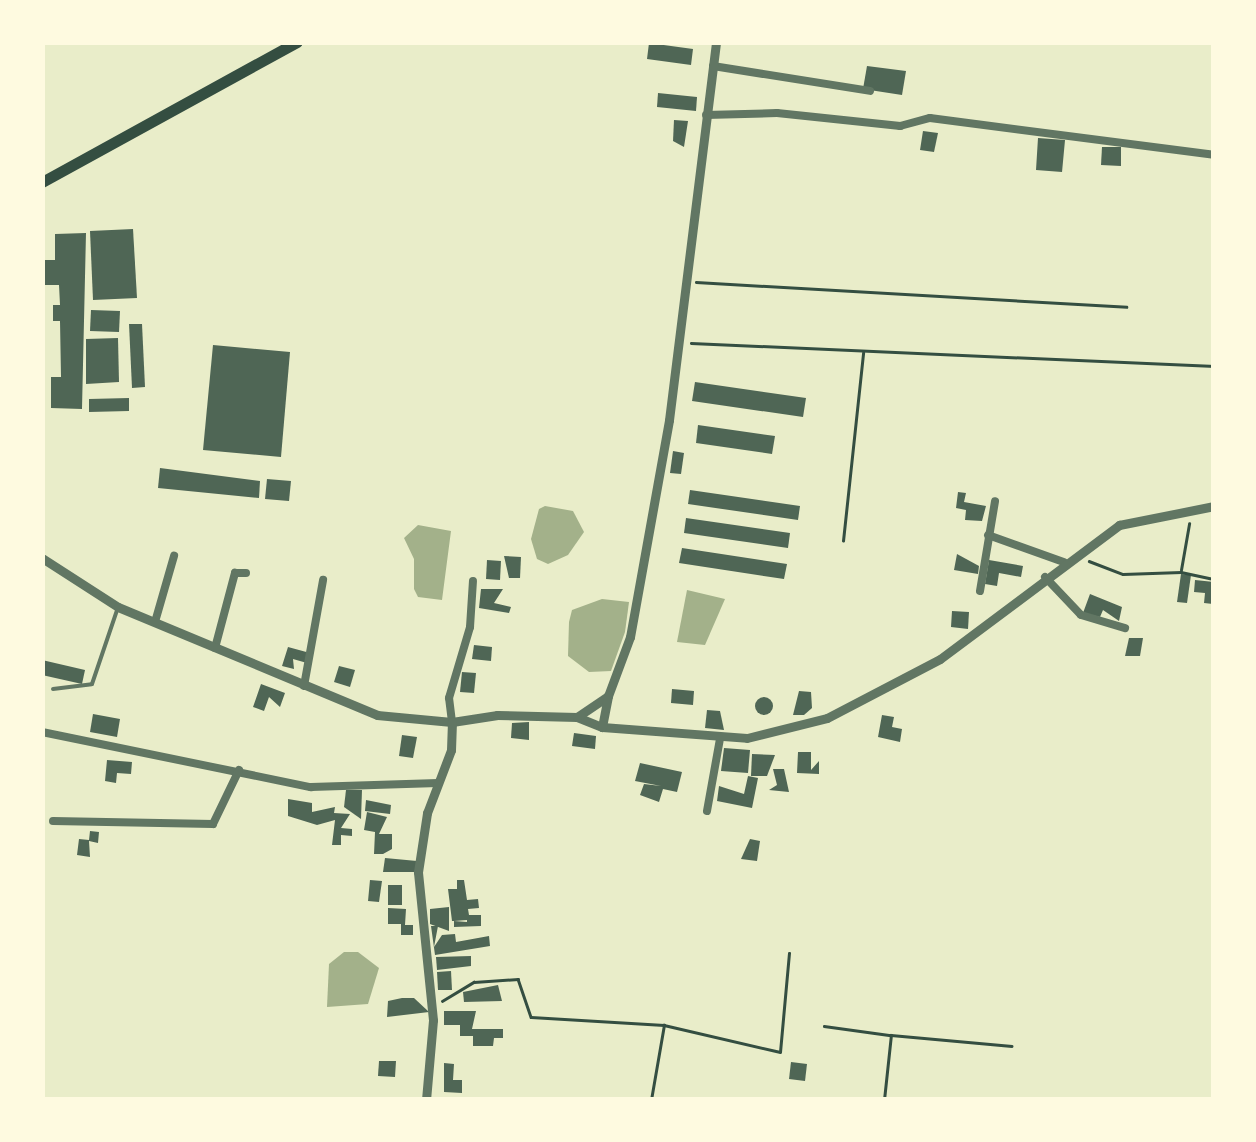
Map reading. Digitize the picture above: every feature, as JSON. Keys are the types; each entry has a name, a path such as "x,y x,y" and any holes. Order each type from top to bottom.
{"main road":[{"path":"42,182 298,42"}],"street":[{"path":"602,728 608,696 630,638 678,338 716,42"},
{"path":"713,66 870,92"},
{"path":"706,116 777,113 900,126 930,118 1214,156"},
{"path":"980,592 995,501"},
{"path":"42,558 118,606 378,715 452,722 497,714 577,717 602,728 720,739 786,734 827,718 963,645 1068,558 1127,522 1214,506"},
{"path":"988,535 1068,558"},
{"path":"155,622 174,556"},
{"path":"215,648 234,573 246,573"},
{"path":"1045,576 1082,615 1125,628"},
{"path":"304,686 323,580"},
{"path":"426,1100 432,1007 418,872 438,783 451,750 449,698 470,627 473,581"},
{"path":"577,717 608,696"},
{"path":"42,732 311,787 438,783"},
{"path":"707,810 720,739"},
{"path":"53,822 213,824 239,770"}],"lane":[{"path":"53,690 84,690 92,684 118,606"}],"path":[{"path":"684,281 1126,307"},
{"path":"678,338 698,344 1214,366"},
{"path":"843,541 863,351"},
{"path":"1181,572 1192,508"},
{"path":"1068,558 1122,574 1181,572 1214,579"},
{"path":"432,1007 474,982 518,979 531,1017 664,1024 780,1052 790,953"},
{"path":"650,1100 664,1024"},
{"path":"824,1026 1012,1046"},
{"path":"884,1100 891,1035"},
{"path":"800,1100 829,1100"}],"shaded area":[{"path":"545,506 573,511 584,532 568,555 548,564 537,559 531,539 539,509"},
{"path":"418,525 451,531 442,600 418,597 414,589 414,559 404,538"},
{"path":"687,590 725,599 705,645 677,642"},
{"path":"602,599 629,602 625,632 611,671 589,672 568,656 569,622 572,610"},
{"path":"344,952 358,952 379,968 368,1004 327,1007 329,964"}],"building":[{"path":"649,43 693,49 691,65 647,59"},
{"path":"867,66 906,71 902,95 863,89"},
{"path":"658,93 697,97 696,111 657,107"},
{"path":"674,120 688,121 684,147 673,141"},
{"path":"923,131 938,133 934,152 920,150"},
{"path":"1038,138 1065,140 1062,172 1036,170"},
{"path":"1102,147 1121,147 1121,166 1101,165"},
{"path":"133,229 137,298 93,300 90,231"},
{"path":"86,233 82,409 51,408 51,377 61,377 60,321 53,321 53,305 60,305 59,285 42,285 42,260 55,260 55,234"},
{"path":"91,310 120,311 119,332 90,331"},
{"path":"129,324 142,324 145,387 132,388"},
{"path":"118,338 119,382 86,384 86,339"},
{"path":"213,345 290,352 281,457 203,450"},
{"path":"695,382 806,398 803,417 692,401"},
{"path":"129,398 129,411 89,412 89,399"},
{"path":"698,425 775,436 772,454 696,443"},
{"path":"673,451 684,453 681,474 670,473"},
{"path":"160,468 260,481 259,498 158,488"},
{"path":"267,479 291,481 289,501 265,499"},
{"path":"690,490 800,506 798,520 688,504"},
{"path":"958,492 966,493 964,502 986,506 982,521 965,520 966,510 956,508"},
{"path":"686,518 790,533 788,548 684,533"},
{"path":"682,548 787,564 784,579 679,563"},
{"path":"957,554 979,566 978,574 954,570"},
{"path":"504,556 521,557 520,578 509,578"},
{"path":"487,560 501,561 500,580 486,579"},
{"path":"989,560 1023,566 1021,577 999,573 997,586 985,584"},
{"path":"1181,574 1191,575 1187,603 1177,602"},
{"path":"1195,580 1214,582 1213,604 1204,603 1205,593 1194,592"},
{"path":"481,589 503,589 494,603 511,607 509,613 479,608"},
{"path":"1090,594 1122,607 1119,621 1103,610 1100,617 1083,613"},
{"path":"952,611 969,612 968,629 951,627"},
{"path":"1129,638 1143,638 1140,656 1125,656"},
{"path":"474,645 492,647 491,661 472,659"},
{"path":"288,647 310,653 307,663 293,659 294,669 282,666"},
{"path":"42,660 85,670 82,684 42,675"},
{"path":"339,666 355,670 350,687 334,682"},
{"path":"462,672 476,673 474,693 460,692"},
{"path":"261,684 285,693 280,707 269,697 264,711 253,707"},
{"path":"672,689 694,691 693,705 671,703"},
{"path":"799,691 811,692 812,708 804,715 793,715"},
{"path":"764,697 771,699 771,713 764,715 757,713 755,706 757,699"},
{"path":"707,710 720,711 724,730 705,728"},
{"path":"93,714 120,719 117,737 90,732"},
{"path":"882,715 894,717 892,727 902,729 900,742 878,737"},
{"path":"529,722 529,740 511,738 512,723"},
{"path":"574,733 596,736 595,749 572,746"},
{"path":"402,735 417,737 413,758 399,756"},
{"path":"724,748 750,750 748,773 721,771"},
{"path":"798,752 811,752 811,770 819,761 819,774 797,773"},
{"path":"752,754 775,755 767,776 751,776"},
{"path":"107,760 132,762 131,774 117,773 116,783 105,781"},
{"path":"640,763 682,772 677,792 663,789 659,802 640,795 644,784 661,786 635,781"},
{"path":"773,769 784,769 789,792 769,790 777,785"},
{"path":"748,776 758,778 752,808 717,801 719,786 744,794"},
{"path":"346,790 362,790 361,819 344,807"},
{"path":"288,799 312,803 312,812 335,807 334,813 350,814 341,828 352,829 352,836 341,835 341,845 332,845 335,820 317,825 288,816"},
{"path":"366,800 391,805 390,814 365,811"},
{"path":"367,812 387,817 379,834 392,834 392,849 383,854 374,854 375,832 364,830"},
{"path":"90,831 99,832 98,843 89,841 90,857 77,855 79,839 89,840"},
{"path":"750,839 760,841 757,861 741,859"},
{"path":"385,858 417,861 417,872 383,872"},
{"path":"370,880 382,881 379,902 368,901"},
{"path":"457,880 464,880 467,900 478,899 479,908 468,909 469,915 481,915 481,926 454,927 448,889 457,889"},
{"path":"388,885 402,885 402,905 388,905"},
{"path":"449,907 449,931 430,924 430,909"},
{"path":"388,908 406,909 405,925 413,925 413,935 401,935 401,924 388,924"},
{"path":"431,926 438,926 434,947 442,935 455,934 456,942 489,936 490,946 435,955"},
{"path":"471,956 471,966 437,970 436,957"},
{"path":"451,971 452,990 438,990 437,972"},
{"path":"498,985 502,1001 464,1002 463,992"},
{"path":"414,998 429,1012 387,1017 388,1001"},
{"path":"444,1011 476,1011 472,1029 503,1029 503,1038 494,1038 493,1046 473,1046 473,1036 460,1036 460,1025 444,1025"},
{"path":"379,1061 396,1061 395,1077 378,1076"},
{"path":"791,1062 807,1064 805,1081 789,1079"},
{"path":"444,1063 454,1064 453,1080 462,1080 462,1093 444,1092"}]}
